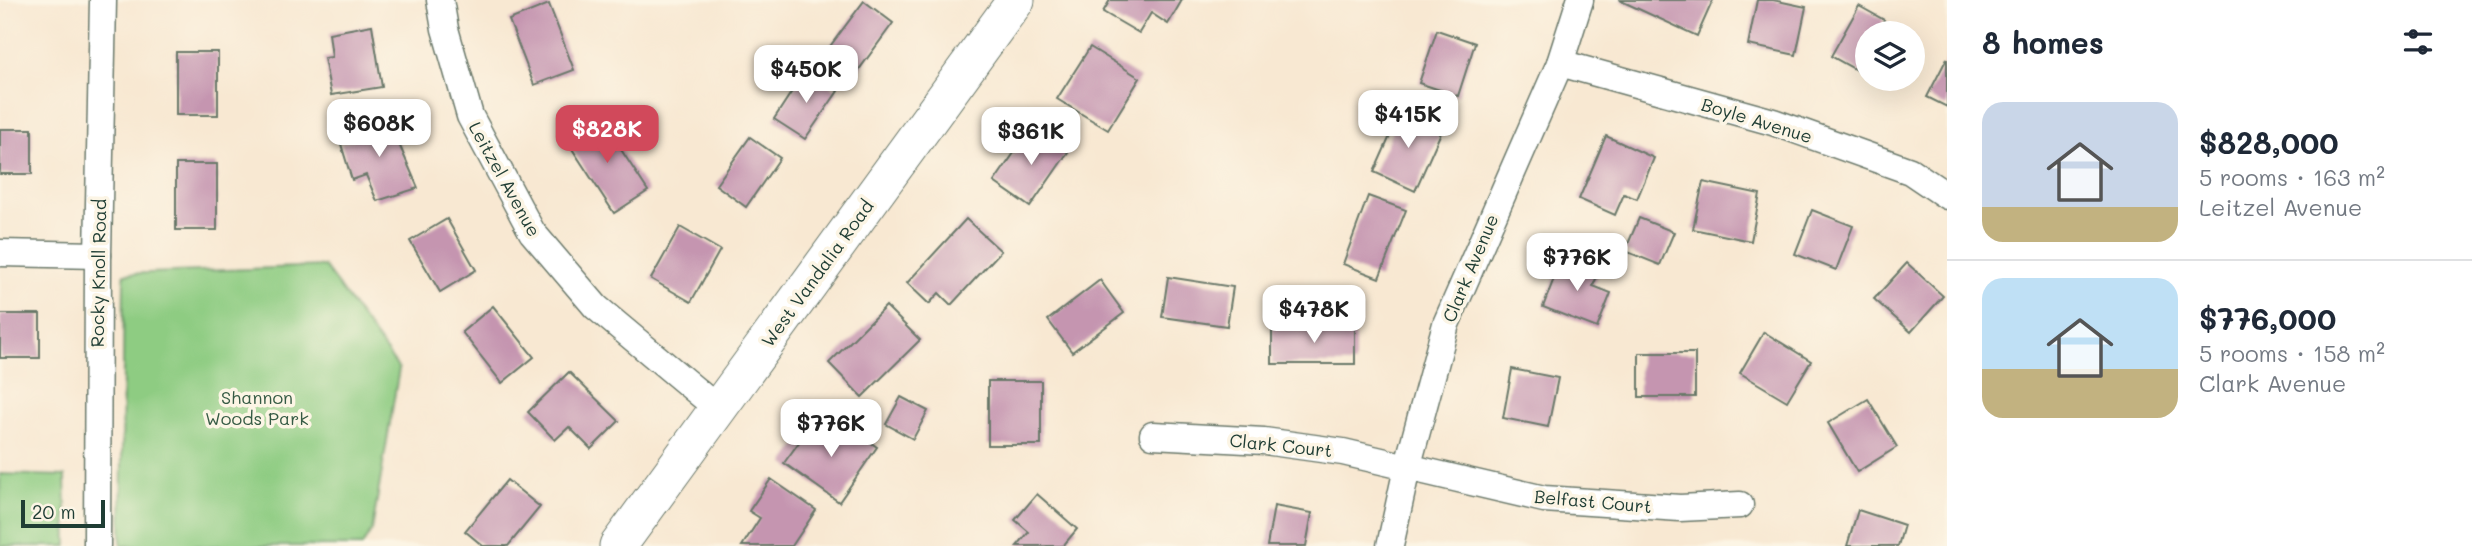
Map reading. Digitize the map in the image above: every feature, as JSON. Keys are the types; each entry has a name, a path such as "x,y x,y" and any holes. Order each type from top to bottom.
{"main road":[{"name":"West Vandalia Road","path":"618,546 1016,0"}],"street":[{"name":"Rocky Knoll Road","path":"97,546 98,255 103,0"},
{"name":"Leitzel Avenue","path":"440,0 445,29 470,116 532,232 596,307 718,410"},
{"name":"Clark Avenue","path":"1390,546 1406,468 1446,324 1560,63 1580,0"},
{"name":"Boyle Avenue","path":"1560,63 1773,122 1910,171 1947,196"},
{"path":"0,253 98,255"},
{"name":"Clark Court","path":"1153,435 1264,441 1343,452 1406,468"},
{"name":"Belfast Court","path":"1406,468 1544,499 1680,508 1740,505"}],"green space":[{"name":"Shannon Woods Park","path":"324,266 399,369 372,530 362,546 121,546 124,274"},
{"path":"0,474 65,476 67,546 0,546"}],"building":[{"path":"1110,0 1182,0 1168,24 1151,13 1139,33 1103,12"},
{"path":"1619,0 1713,0 1697,36"},
{"path":"1757,0 1773,0 1806,7 1796,55 1748,45"},
{"path":"864,1 893,23 855,75 825,53"},
{"path":"549,4 574,70 534,85 509,20"},
{"path":"1859,6 1884,20 1855,21 1855,69 1831,56"},
{"path":"372,25 382,87 331,95 324,58 332,57 329,33"},
{"path":"1437,30 1475,43 1458,96 1419,83"},
{"path":"1090,47 1140,78 1108,130 1057,99"},
{"path":"176,52 218,52 218,115 176,115"},
{"path":"1947,58 1947,107 1927,97"},
{"path":"806,70 838,91 805,139 774,119"},
{"path":"1402,109 1443,128 1415,191 1374,172"},
{"path":"386,114 418,188 377,201 366,175 352,180 341,144 355,139 352,130"},
{"path":"599,116 648,191 614,213 565,138"},
{"path":"1032,127 1068,152 1030,207 994,182"},
{"path":"0,129 32,129 32,174 0,174"},
{"path":"1606,136 1654,158 1637,199 1624,194 1615,215 1579,199"},
{"path":"750,137 780,158 746,207 716,185"},
{"path":"176,164 217,164 217,230 176,230"},
{"path":"1703,182 1760,194 1751,241 1693,229"},
{"path":"1368,196 1406,210 1379,278 1343,264"},
{"path":"1812,210 1853,226 1836,270 1795,254"},
{"path":"1639,218 1674,232 1660,265 1625,251"},
{"path":"447,219 476,270 440,292 410,241"},
{"path":"966,219 1001,251 951,305 939,293 929,304 907,283"},
{"path":"680,227 720,250 691,302 651,279"},
{"path":"1563,255 1600,269 1593,286 1611,293 1597,328 1543,307"},
{"path":"1907,263 1943,296 1911,332 1874,299"},
{"path":"1168,277 1233,287 1227,326 1162,317"},
{"path":"1100,280 1124,313 1072,352 1048,320"},
{"path":"493,306 534,357 502,383 462,332"},
{"path":"886,306 920,340 862,397 829,363"},
{"path":"0,314 40,314 40,358 0,358"},
{"path":"1272,326 1355,326 1355,364 1272,364"},
{"path":"1764,332 1811,361 1787,401 1740,373"},
{"path":"1639,353 1695,353 1695,397 1639,397"},
{"path":"1512,369 1558,378 1548,427 1503,418"},
{"path":"569,372 619,421 591,449 569,427 555,440 528,412"},
{"path":"988,381 1041,381 1041,445 988,445"},
{"path":"901,397 928,411 913,439 886,424"},
{"path":"1868,399 1897,447 1857,472 1828,423"},
{"path":"841,422 877,447 839,502 784,463 810,427 828,440"},
{"path":"771,479 816,510 792,546 742,546 760,518 749,511"},
{"path":"507,480 540,507 508,546 483,546 465,531"},
{"path":"1037,494 1077,529 1063,546 1017,546 1029,532 1015,520"},
{"path":"1274,506 1312,513 1306,546 1267,546"},
{"path":"1858,510 1904,525 1898,546 1847,546"}]}
